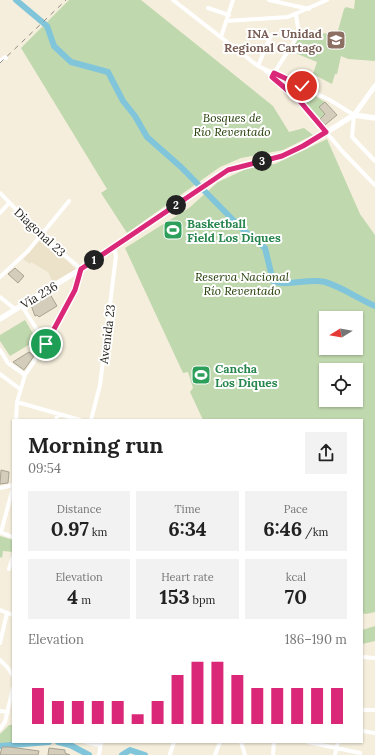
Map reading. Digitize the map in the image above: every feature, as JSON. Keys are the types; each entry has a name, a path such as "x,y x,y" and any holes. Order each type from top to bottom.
{"main road":[{"path":"354,115 375,118"},
{"name":"Vía 236","path":"0,319 81,269 228,170 238,166 282,156 303,146 354,115"}],"street":[{"path":"173,0 258,66 330,100 354,115"},
{"path":"221,37 233,0"},
{"path":"269,0 310,9"},
{"path":"227,21 283,18 296,15 327,0"},
{"path":"208,8 229,15"},
{"path":"272,77 299,34 296,15"},
{"path":"258,66 271,35"},
{"path":"0,61 5,57 6,58"},
{"path":"264,69 298,99 375,185"},
{"path":"375,86 354,115 352,137 375,161"},
{"name":"Diagonal 23","path":"0,193 41,235 81,269"},
{"path":"0,276 41,235 69,201"},
{"path":"0,213 9,203"},
{"name":"Avenida 23","path":"92,419 100,385 116,256 114,247"},
{"path":"16,419 17,402 25,375 46,344 75,290 81,269"},
{"path":"0,297 15,310"},
{"path":"22,306 46,344"},
{"path":"0,350 8,362 25,375"},
{"path":"0,374 20,389"},
{"path":"17,402 76,419"},
{"path":"56,419 58,414"},
{"path":"0,488 12,487"},
{"path":"12,491 5,521 0,532 12,537"},
{"path":"0,524 5,521"},
{"path":"9,569 12,560"},
{"path":"0,610 12,615"},
{"path":"0,643 7,613"},
{"path":"363,657 375,658"},
{"path":"0,660 12,675"},
{"path":"1,728 8,712 12,693"},
{"path":"363,710 375,710"},
{"path":"0,711 8,712"},
{"path":"363,731 375,733"},
{"path":"99,755 100,743"},
{"path":"170,754 174,743"},
{"path":"215,755 220,743"},
{"path":"241,743 245,755"},
{"path":"273,755 274,743"},
{"path":"313,743 360,753"},
{"path":"335,755 338,743"}],"shaded area":[{"path":"41,238 76,269 53,282 48,272 31,262 30,264 23,259"}],"green space":[{"name":"Bosques de Río Reventado","path":"69,0 141,0 273,106 289,132 304,128 313,135 283,150 241,158 220,167 127,233 101,193 107,189 21,48"},
{"name":"INA - Unidad Regional Cartago","path":"355,0 375,0 375,61 348,59 341,56 337,74 335,74 332,84 313,74 317,62 290,51 301,32 337,34 344,9 346,7 354,9"},
{"path":"312,94 325,102 320,107 325,114 320,118 306,104"},
{"name":"Reserva Nacional Río Reventado","path":"327,139 360,214 375,235 375,612 363,613 363,419 203,419 190,392 193,388 188,372 183,373 125,248 189,208 218,182 246,169 275,164"},
{"path":"25,320 37,340 10,356 0,341 0,335"},
{"path":"0,536 12,540 12,552 3,551 2,558 0,557"},
{"path":"375,626 375,641 363,644 363,630"},
{"path":"9,725 12,725 12,743 31,743 0,745 0,734"}],"building":[{"path":"325,102 337,115 325,125 320,119 325,114 319,107"},
{"path":"15,268 24,276 18,283 8,274"},
{"path":"50,294 57,306 39,317 37,315 35,316 31,305"},
{"path":"29,352 34,356 24,370 13,362"},
{"path":"1,470 9,472 8,483 0,484"},
{"path":"2,747 39,751 38,755 0,755"},
{"path":"49,748 65,750 65,753 70,755 48,755"}],"waterway":[{"path":"16,0 47,26 54,46 71,62 108,72 123,101 135,116 147,137 181,167 240,227 265,248 273,281 278,283 312,281 325,282 375,306"},
{"path":"0,746 37,743"},
{"path":"62,743 70,745 89,755"},
{"path":"122,755 130,750 145,755"}],"railway":[{"path":"0,63 66,0"}],"place":[{"name":"INA - Unidad Regional Cartago","path":"336,40"},
{"name":"Basketball Field Los Diques","path":"173,230"},
{"name":"Cancha Los Diques","path":"201,375"}],"route":[{"path":"46,344 61,319 75,290 81,275 81,269 228,170 250,163 275,159 290,153 326,132 317,119 298,99 272,77 274,73 302,86"}]}
